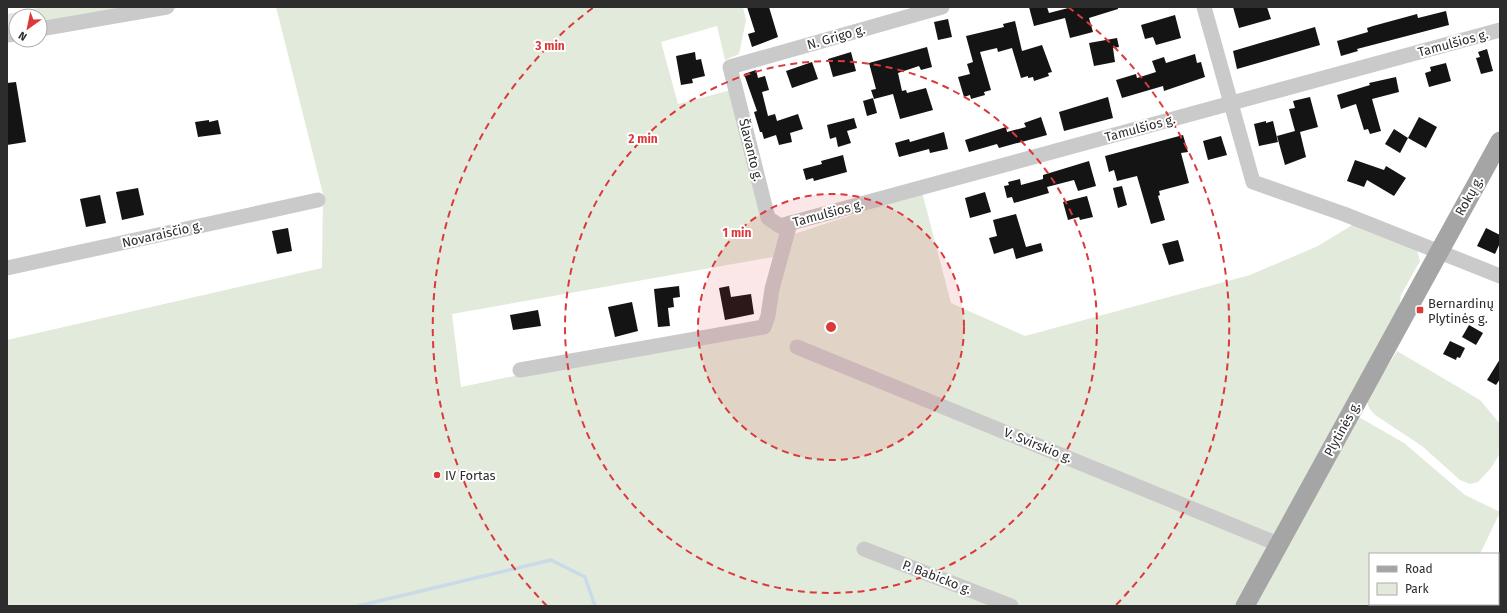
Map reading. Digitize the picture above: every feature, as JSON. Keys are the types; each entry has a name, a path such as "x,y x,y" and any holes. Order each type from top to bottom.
{"main road":[{"name":"Rokų g.","path":"1439,252 1500,142"},
{"name":"Plytinės g.","path":"1244,606 1439,252"}],"street":[{"path":"48,28 167,7"},
{"name":"N. Grigo g.","path":"730,67 942,7"},
{"path":"1204,7 1253,182 1344,214 1500,276"},
{"name":"Tamulšios g.","path":"785,225 1500,30"},
{"name":"Šlavanto g.","path":"730,67 768,218 785,225"},
{"name":"Novaraisčio g.","path":"7,268 318,200"},
{"path":"520,370 764,327 768,316 785,225"},
{"name":"V. Svirskio g.","path":"797,347 1278,544"},
{"name":"P. Babicko g.","path":"864,549 1010,606"}],"green space":[{"path":"182,7 60,32 48,26 48,8 38,8"},
{"path":"276,7 743,7 746,20 739,54 725,60 717,26 661,42 678,104 731,90 782,234 773,257 452,314 461,387 567,365 762,331 791,235 922,192 951,303 1025,336 1250,275 1318,246 1354,224 1417,250 1420,261 1401,295 1399,307 1237,606 7,606 7,340 322,268 323,194"},
{"path":"7,14 8,14 7,29"},
{"path":"1397,351 1480,400 1500,424 1500,453 1491,468 1478,482 1470,484 1460,480 1422,446 1375,415 1369,408 1367,400"},
{"path":"1357,416 1404,443 1465,495 1500,512 1480,553 1369,553 1369,605 1499,605 1500,564 1500,606 1256,606"}],"building":[{"path":"747,7 769,7 778,37 752,47 748,34 755,32"},
{"path":"1029,7 1047,7 1049,13 1072,7 1118,7 1118,9 1089,18 1093,32 1070,38 1065,18 1034,26"},
{"path":"1233,7 1267,7 1271,19 1239,28"},
{"path":"1446,11 1449,25 1357,49 1358,51 1341,56 1337,41 1368,32 1367,28 1417,14 1418,18"},
{"path":"1175,15 1181,38 1156,45 1153,37 1145,39 1141,25"},
{"path":"948,19 952,37 938,40 934,22"},
{"path":"1015,21 1022,51 1042,45 1052,72 1048,73 1049,76 1034,81 1033,77 1028,78 1028,76 1021,78 1012,48 998,52 997,48 980,52 991,90 984,92 985,95 971,99 970,95 964,97 958,77 970,74 967,64 973,62 966,36 1004,27 1003,24"},
{"path":"1315,27 1320,45 1237,69 1233,51"},
{"path":"1117,38 1119,47 1113,48 1115,62 1094,66 1089,43"},
{"path":"927,47 932,67 921,70 919,66 898,73 902,91 906,90 907,93 926,88 933,110 900,119 893,94 874,99 871,90 876,89 869,63"},
{"path":"1487,49 1493,71 1481,74 1476,58 1480,57 1478,52"},
{"path":"695,52 696,60 701,59 705,76 692,79 693,83 681,85 676,56"},
{"path":"851,52 856,71 833,77 828,59"},
{"path":"1195,54 1197,63 1201,62 1205,77 1164,91 1163,86 1122,98 1116,80 1136,74 1137,78 1156,72 1152,61 1164,57 1166,63"},
{"path":"812,62 818,79 792,88 786,71"},
{"path":"1446,63 1451,81 1429,87 1425,73 1431,71 1430,67"},
{"path":"756,70 758,78 765,76 769,90 762,92 768,116 775,114 777,121 798,114 803,129 790,133 792,142 779,145 776,135 764,139 762,132 760,132 754,112 757,111 744,74"},
{"path":"1396,77 1399,92 1372,99 1381,131 1370,134 1368,129 1364,130 1356,104 1341,109 1337,95 1370,85 1369,83"},
{"path":"16,82 26,142 7,145 7,83"},
{"path":"1108,97 1113,118 1064,131 1059,112"},
{"path":"1310,97 1318,127 1300,132 1306,157 1285,165 1277,136 1295,131 1289,109 1295,108 1293,101"},
{"path":"873,98 877,113 867,116 863,101"},
{"path":"1041,117 1047,135 999,148 997,144 969,152 965,140 1006,127 1007,132 1026,127 1024,123"},
{"path":"1419,117 1437,127 1426,148 1408,138"},
{"path":"854,118 857,128 847,131 851,143 838,147 836,137 830,139 827,125"},
{"path":"209,120 209,122 218,120 221,134 198,137 195,122"},
{"path":"1266,121 1266,123 1273,121 1278,142 1259,146 1254,124"},
{"path":"1394,129 1408,138 1400,153 1385,144"},
{"path":"944,132 948,149 930,153 929,149 899,157 895,143 909,139 910,142"},
{"path":"1183,135 1188,152 1181,153 1189,183 1159,191 1160,195 1158,196 1165,220 1151,224 1137,176 1117,181 1114,170 1109,172 1105,156"},
{"path":"1221,136 1227,155 1208,160 1203,141"},
{"path":"843,155 847,172 814,181 813,178 806,180 803,169 822,164 821,161"},
{"path":"1355,160 1384,170 1386,166 1406,178 1394,196 1367,180 1364,187 1347,181"},
{"path":"1089,161 1096,186 1078,191 1074,180 1047,187 1049,193 1014,203 1012,197 1007,198 1004,186 1009,185 1008,182 1020,179 1021,185 1043,179 1043,175"},
{"path":"1122,186 1127,205 1118,208 1113,188"},
{"path":"138,188 144,215 122,220 116,192"},
{"path":"985,192 991,212 970,218 965,198"},
{"path":"100,195 106,223 86,227 80,199"},
{"path":"1087,196 1093,217 1080,220 1079,217 1068,220 1063,202"},
{"path":"1016,214 1026,247 1041,243 1043,251 1016,259 1013,248 994,254 989,238 997,236 993,220"},
{"path":"288,228 292,251 277,254 272,231"},
{"path":"1486,228 1500,235 1500,243 1495,254 1477,246"},
{"path":"1178,240 1184,261 1169,265 1162,244"},
{"path":"679,286 680,297 673,298 674,307 668,308 670,326 658,327 654,289"},
{"path":"729,286 731,297 751,294 754,314 725,320 719,288"},
{"path":"632,302 638,331 615,337 608,307"},
{"path":"538,310 541,326 513,330 510,315"},
{"path":"1469,325 1483,333 1476,345 1462,337"},
{"path":"1450,341 1465,348 1460,358 1457,357 1456,360 1443,354"},
{"path":"1500,359 1500,379 1496,385 1487,380"}],"waterway":[{"path":"358,606 551,560 585,577 595,606"}],"place":[{"name":"Bernardinų Plytinės g.","path":"1420,310"},
{"name":"IV Fortas","path":"437,475"}]}
